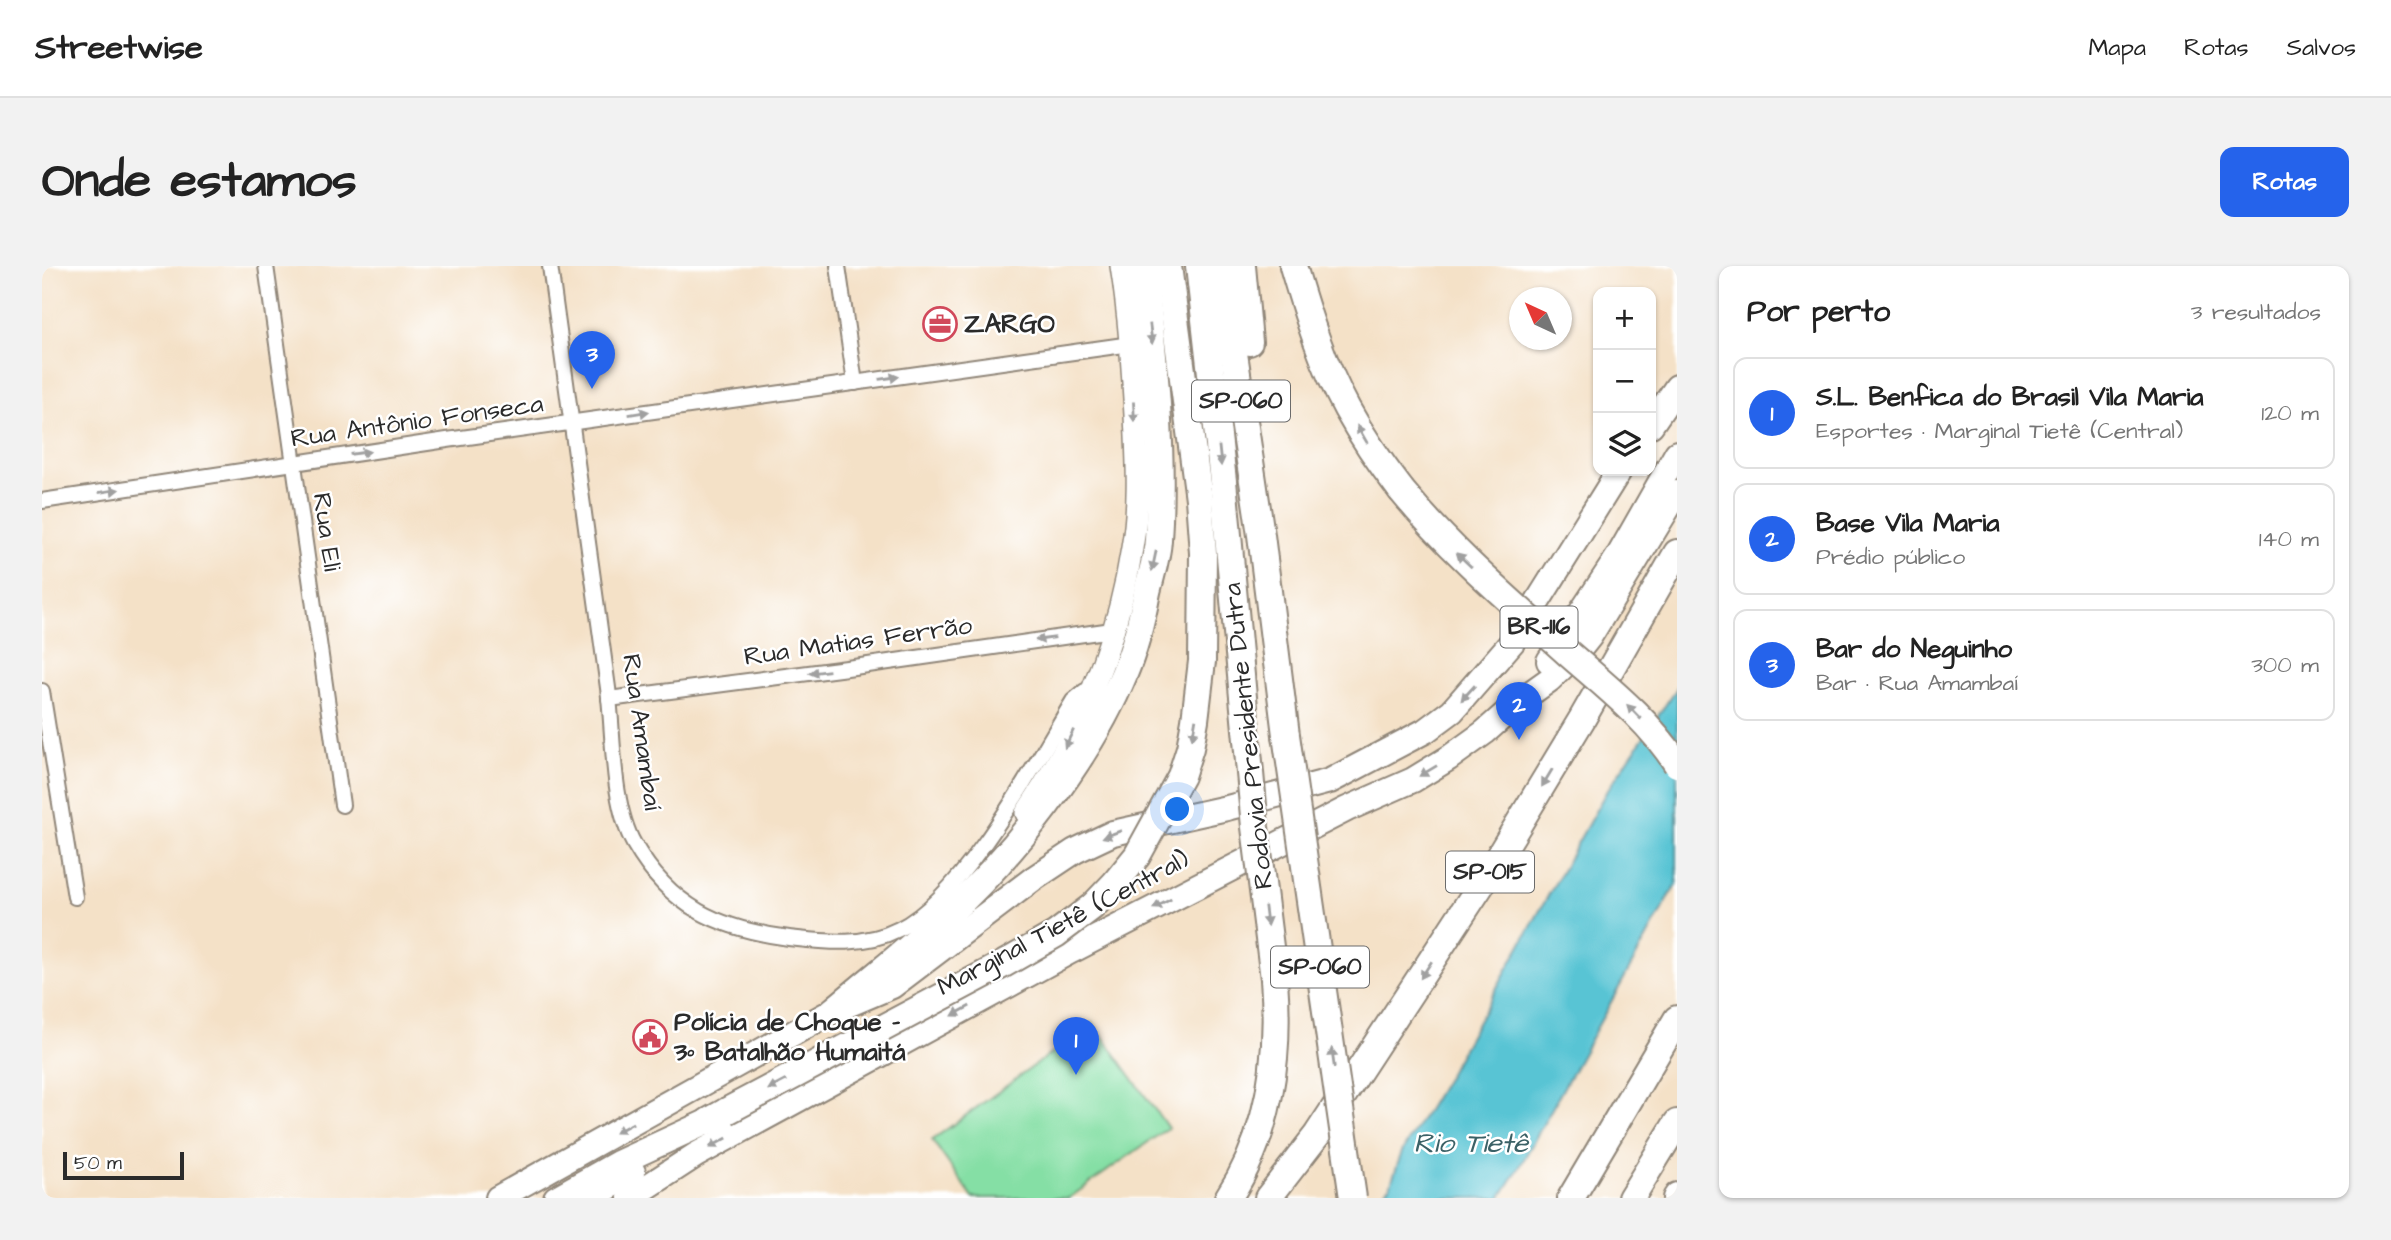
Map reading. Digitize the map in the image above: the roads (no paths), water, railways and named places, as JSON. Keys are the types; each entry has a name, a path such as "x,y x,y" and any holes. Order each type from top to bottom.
{"highway":[{"path":"833,1011 944,917 1029,827 1087,744 1125,673 1143,613 1158,543 1158,452 1153,351 1143,266"},
{"path":"556,1198 618,1163 718,1116 1056,934 1093,906 1137,856 1181,776 1191,748 1202,661 1203,553 1199,499 1168,266"},
{"name":"Rodovia Presidente Dutra","path":"1199,266 1223,481 1255,827 1277,1018 1274,1075 1253,1150 1246,1168 1228,1198"},
{"name":"Rodovia Presidente Dutra","path":"1221,266 1353,1198"},
{"path":"1242,266 1262,466 1261,535"},
{"name":"BR-116","path":"1293,266 1320,349 1345,406 1401,491 1462,559 1634,711 1677,764"},
{"path":"1656,418 1677,387"},
{"path":"1656,438 1677,408"},
{"path":"1582,630 1618,557 1677,453"},
{"path":"498,1198 833,1011 892,986 1033,879 1075,851 1113,833 1227,808 1330,781 1425,731 1452,711 1513,641 1616,476"},
{"path":"1580,533 1597,521 1629,476"},
{"path":"1582,630 1677,493"},
{"name":"SP-015","path":"1268,1198 1317,1135 1492,868 1582,719 1677,553"},
{"name":"Marginal Tietê (Central)","path":"630,1198 696,1155 1071,951 1347,808 1413,780 1485,732 1521,700 1549,680 1575,655 1582,630"},
{"path":"1571,1198 1677,1019"},
{"path":"592,1198 718,1116"},
{"path":"1631,1198 1677,1123"}],"main road":[{"path":"980,881 1037,797 1067,745 1094,689 1124,591 1133,546 1138,498 1131,344 1121,266"}],"street":[{"name":"Rua Eli","path":"266,266 342,806"},
{"name":"Rua Amambaí","path":"550,266 610,699 621,811 634,844 659,880 693,910 725,925 774,936 830,943 855,942 880,937 900,929 929,908 960,875 1002,817 1073,701 1085,691 1094,689"},
{"path":"838,266 855,383"},
{"name":"Rua Antônio Fonseca","path":"42,501 1131,344"},
{"name":"Rua Matias Ferrão","path":"610,699 1112,631"},
{"path":"42,691 75,897"}],"water":[{"name":"Rio Tietê","path":"1677,688 1677,883 1519,1168 1500,1198 1378,1198 1390,1186 1402,1152 1447,1077 1606,792"}],"place":[{"name":"ZARGO","path":"940,324"},
{"name":"Bar do Neguinho","path":"592,389"},
{"name":"Base Vila Maria","path":"1519,740"},
{"name":"Polícia de Choque - 3º Batalhão Humaitá","path":"650,1037"},
{"name":"S.L. Benfica do Brasil Vila Maria","path":"1076,1075"}]}
